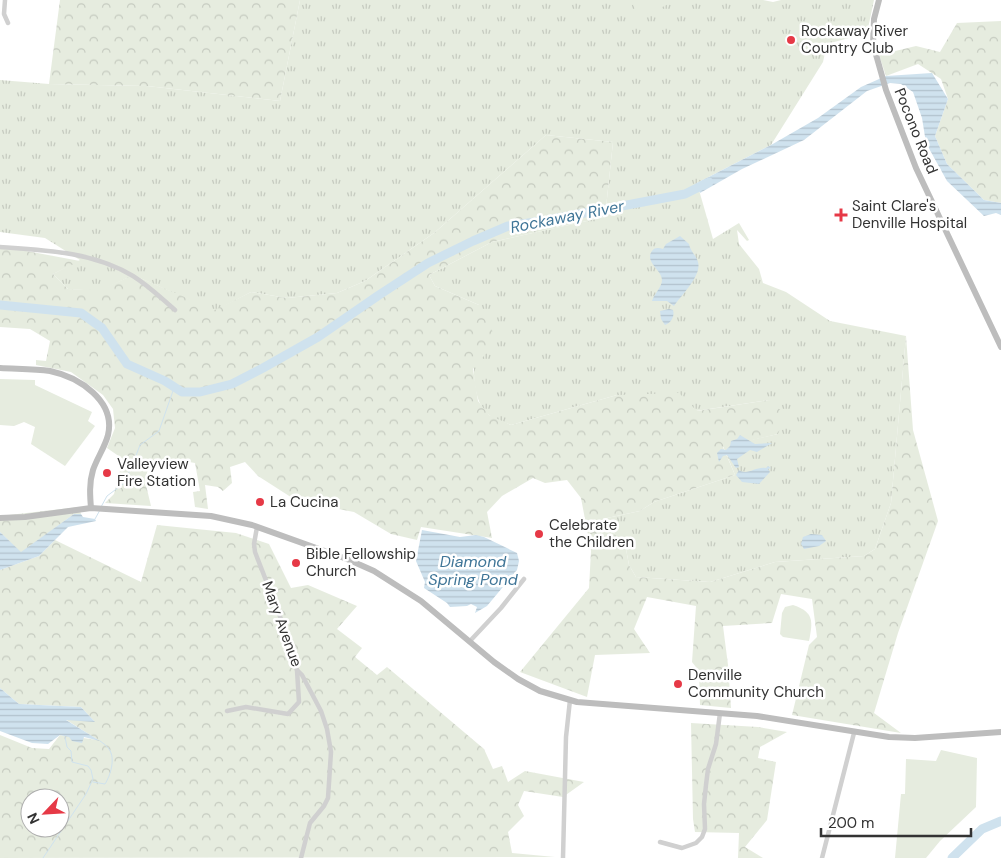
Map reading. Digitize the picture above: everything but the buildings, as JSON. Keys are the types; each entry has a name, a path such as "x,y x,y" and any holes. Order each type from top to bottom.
{"street":[{"path":"5,0 4,14 8,23"},
{"name":"Pocono Road","path":"879,0 872,34 879,72 916,168 1001,347"},
{"path":"0,247 65,253 99,261 132,276 150,288 175,310"},
{"path":"0,368 50,372 65,376 88,388 102,402 106,408 109,427 106,442 91,478 94,508"},
{"path":"0,518 25,517 94,508 211,516 257,527 347,559 374,571 421,601 518,679 540,690 570,700 587,703 758,716 854,733 905,738 1001,732"},
{"name":"Mary Avenue","path":"257,527 254,544 255,552 281,620 297,670 302,675 321,711 327,729 330,752 328,798 310,823 301,858"},
{"path":"470,641 524,579"},
{"path":"227,711 246,707 288,714 299,702 297,670"},
{"path":"563,858 566,737 570,700"},
{"path":"660,842 682,848 696,843 702,837 705,829 704,804 708,769 716,744 720,713"},
{"path":"822,858 854,733"}],"green space":[{"path":"60,0 300,0 280,101 147,86 49,84"},
{"name":"Rockaway River Country Club","path":"300,0 763,0 773,2 781,0 874,0 867,33 827,44 823,62 771,145 697,183 713,239 739,223 749,240 747,241 737,230 739,244 759,269 763,283 786,292 830,321 906,336 891,503 875,549 864,556 775,562 710,582 636,577 629,565 626,549 611,529 607,518 640,511 654,502 735,475 723,446 778,434 769,400 696,411 617,395 511,425 491,417 481,406 474,379 479,305 435,286 429,275 492,242 605,217 613,142 546,135 434,233 365,281 337,293 287,298 251,292 215,311 133,275 100,291 68,289 53,274 80,260 45,238 0,232 0,80 49,84 147,86 280,101"},
{"path":"631,0 677,0 639,18"},
{"path":"1001,21 1001,203 984,200 947,164 935,136 948,99 941,79 918,64 886,76 879,55 916,46 940,52 957,23"},
{"path":"546,135 613,142 605,217 492,242 429,275 435,286 479,305 497,340 473,369 478,401 489,415 511,425 617,395 679,393 697,411 769,400 786,415 778,434 723,447 735,475 654,502 640,511 607,518 611,529 626,549 629,565 636,577 710,582 775,562 864,556 875,549 891,503 906,336 913,430 938,521 898,633 874,713 901,733 792,715 809,645 817,637 812,599 781,594 772,623 723,626 731,708 700,705 699,671 692,662 696,606 647,597 634,629 650,653 595,655 587,697 520,672 589,588 591,551 581,498 567,480 545,483 533,478 502,496 487,512 492,538 421,527 417,540 391,534 354,512 297,501 258,476 245,462 230,467 232,483 223,491 218,487 205,485 208,509 195,507 193,492 200,491 195,463 184,461 164,469 150,460 145,481 151,506 105,503 114,494 123,459 107,448 115,428 113,409 103,395 71,372 36,365 36,360 46,361 50,341 30,329 0,327 0,246 80,261 53,274 68,289 100,290 133,275 215,310 251,292 287,298 337,293 365,281 434,233"},
{"path":"0,379 35,380 35,385 92,412 88,421 95,426 65,466 31,444 35,427 24,422 14,426 0,425"},
{"path":"79,507 81,514 74,514 21,553 0,532 0,516"},
{"path":"157,525 236,533 269,544 291,588 308,585 357,606 337,629 362,648 355,657 377,675 387,667 484,749 493,769 502,766 508,782 525,771 584,782 563,797 524,791 518,805 524,816 508,832 512,853 555,857 0,858 0,735 32,748 49,749 60,735 98,740 65,719 94,721 81,707 19,704 0,688 0,570 39,556 55,540 141,582"},
{"path":"793,605 805,611 810,618 809,641 783,637 780,634 782,613 785,607"},
{"path":"691,723 758,727 787,732 760,747 758,758 776,762 767,820 745,847 763,858 738,858 739,833 695,832 693,819"},
{"path":"941,750 977,758 976,807 940,841 926,858 895,858 901,794 905,794 906,759 936,761"}],"water":[{"path":"932,73 948,99 935,136 947,164 984,200 1001,203 1001,215 996,213 984,216 947,181 926,143 922,118 913,92 901,84 890,83 867,91 804,140 742,169 700,193 697,183 771,145 818,118 861,87 886,76"},
{"path":"680,236 689,244 698,262 697,273 674,306 667,301 652,301 662,280 650,259 650,255 654,249 663,249 666,244"},
{"path":"673,310 673,317 665,325 661,319 660,311"},
{"path":"740,435 755,444 772,443 757,452 750,450 737,459 739,467 736,468 727,455 723,456 719,462 717,453 721,449 726,450 730,446 731,441 737,439"},
{"path":"768,466 771,468 768,469 770,472 759,484 742,482 736,475 739,470 745,472"},
{"path":"74,514 81,514 83,517 95,519 96,521 68,527 39,556 0,570 0,532 21,552"},
{"name":"Diamond Spring Pond","path":"422,530 460,537 476,535 484,537 517,553 519,561 517,570 487,606 475,613 477,607 471,604 450,607 424,588 425,582 416,561"},
{"path":"811,534 822,535 826,541 819,546 804,549 801,544 803,537"},
{"path":"0,688 19,704 81,707 95,722 66,720 100,741 84,737 82,743 72,741 69,737 60,735 48,744 32,743 0,731"}],"waterway":[{"name":"Rockaway River","path":"0,305 81,313 102,328 127,364 165,381 182,392 200,392 232,384 263,368 318,337 428,263 508,226 685,194 709,182"},
{"path":"101,507 107,496 123,484 140,445 159,431 174,388"},
{"path":"95,519 100,510"},
{"path":"43,858 86,794 93,779 88,766 72,762 71,751 67,747 65,737"},
{"path":"93,782 105,784 112,767 111,753 100,741"},
{"name":"Rockaway River","path":"952,858 982,829 1001,821"}],"place":[{"name":"Rockaway River Country Club","path":"791,40"},
{"name":"Saint Clare's Denville Hospital","path":"841,215"},
{"name":"Valleyview Fire Station","path":"107,473"},
{"name":"La Cucina","path":"260,502"},
{"name":"Celebrate the Children","path":"539,534"},
{"name":"Bible Fellowship Church","path":"296,563"},
{"name":"Denville Community Church","path":"678,684"}]}
